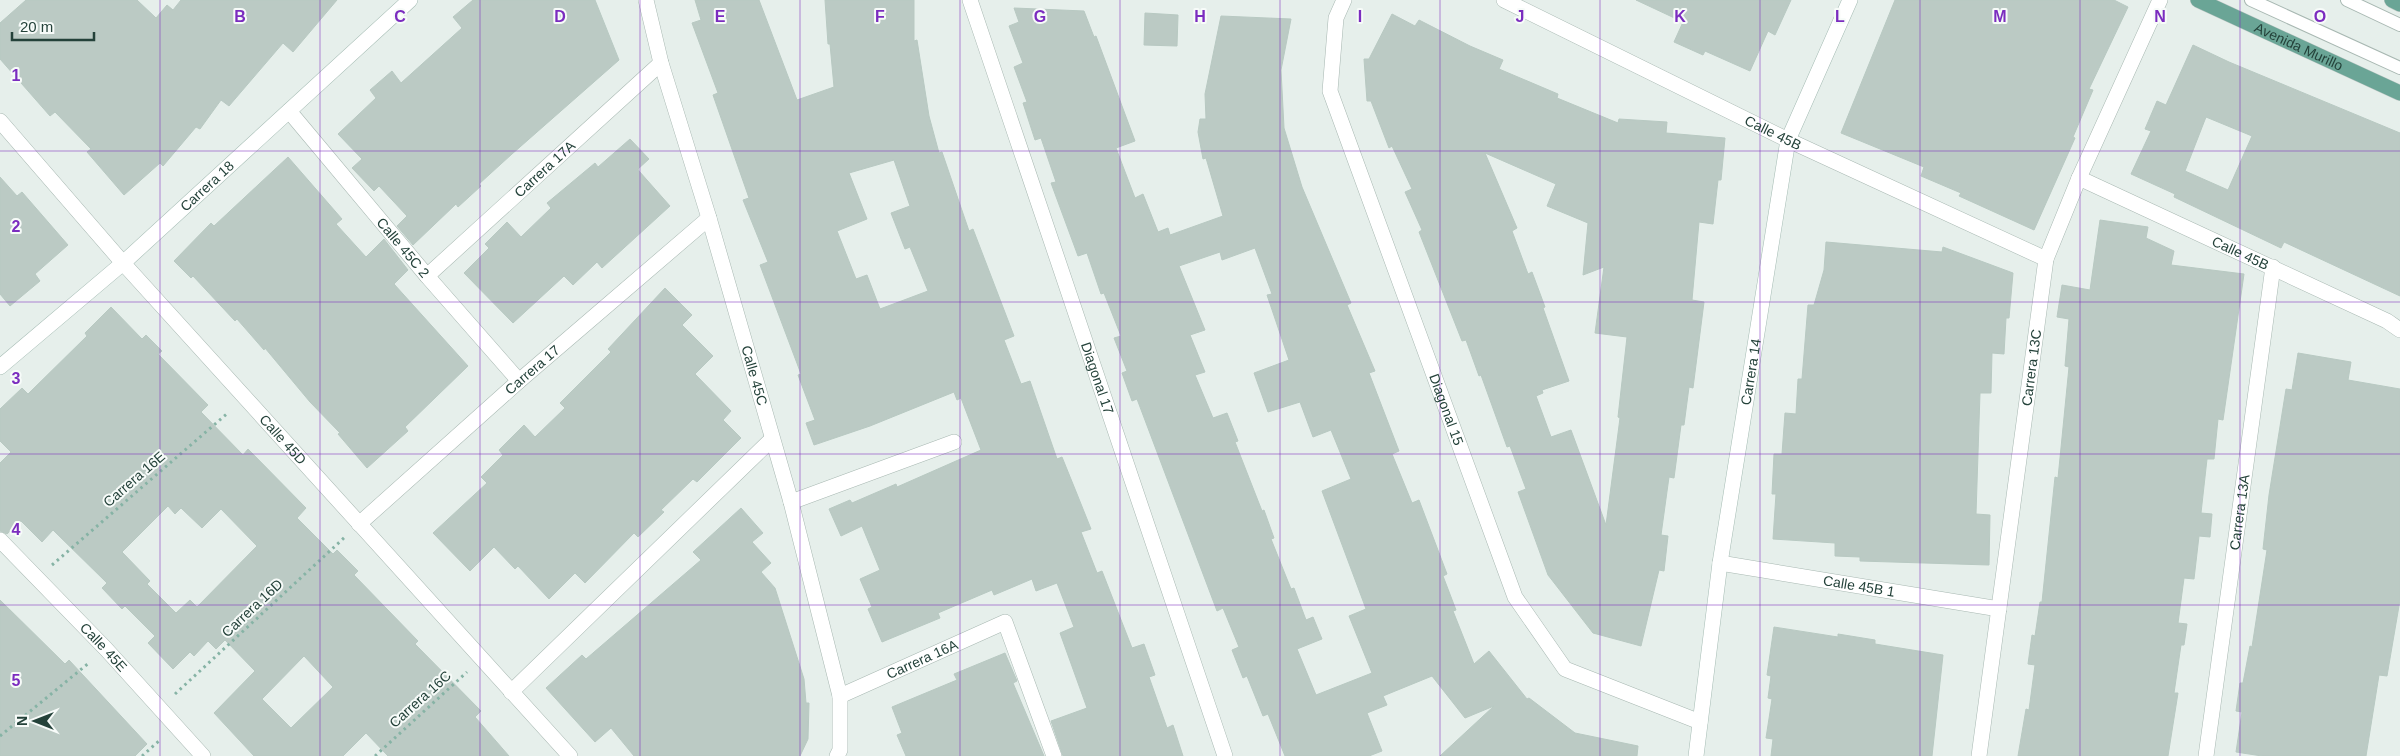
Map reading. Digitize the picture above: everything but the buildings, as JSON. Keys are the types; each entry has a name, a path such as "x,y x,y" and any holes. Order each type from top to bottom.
{"main road":[{"name":"Avenida Murillo","path":"2198,0 2400,93"},
{"path":"2392,0 2400,4"}],"street":[{"name":"Carrera 18","path":"0,367 123,263 410,0"},
{"name":"Calle 45C","path":"646,0 661,63 709,218 791,502 840,696 842,754"},
{"name":"Diagonal 17","path":"970,0 1225,756"},
{"name":"Diagonal 15","path":"1344,0 1336,18 1330,91 1515,597 1565,668 1700,722"},
{"name":"Calle 45B","path":"1504,0 1788,140 2046,259"},
{"name":"Carrera 14","path":"1696,756 1720,563 1788,140 1850,0"},
{"name":"Carrera 13C","path":"1980,756 2046,259 2079,178 2160,0"},
{"name":"Carrera 17A","path":"427,276 661,63"},
{"name":"Calle 45C 2","path":"289,111 427,276 519,381"},
{"name":"Calle 45D","path":"0,121 123,263 570,756"},
{"name":"Calle 45B","path":"2079,178 2273,267 2386,321 2400,330"},
{"name":"Carrera 17","path":"359,524 519,381 709,218"},
{"name":"Carrera 13A","path":"2206,756 2273,267"},
{"path":"511,692 772,440"},
{"path":"791,502 954,442"},
{"name":"Calle 45E","path":"0,540 106,649 203,756"},
{"name":"Calle 45B 1","path":"1720,563 1999,609"},
{"name":"Carrera 16A","path":"840,696 1005,622 1054,756"}],"lane":[{"path":"2252,0 2400,68"},
{"path":"2347,0 2400,25"}],"path":[{"name":"Carrera 16E","path":"37,578 246,398"},
{"name":"Carrera 16D","path":"160,708 359,524"},
{"path":"0,736 106,649"},
{"name":"Carrera 16C","path":"374,756 481,659"}]}
